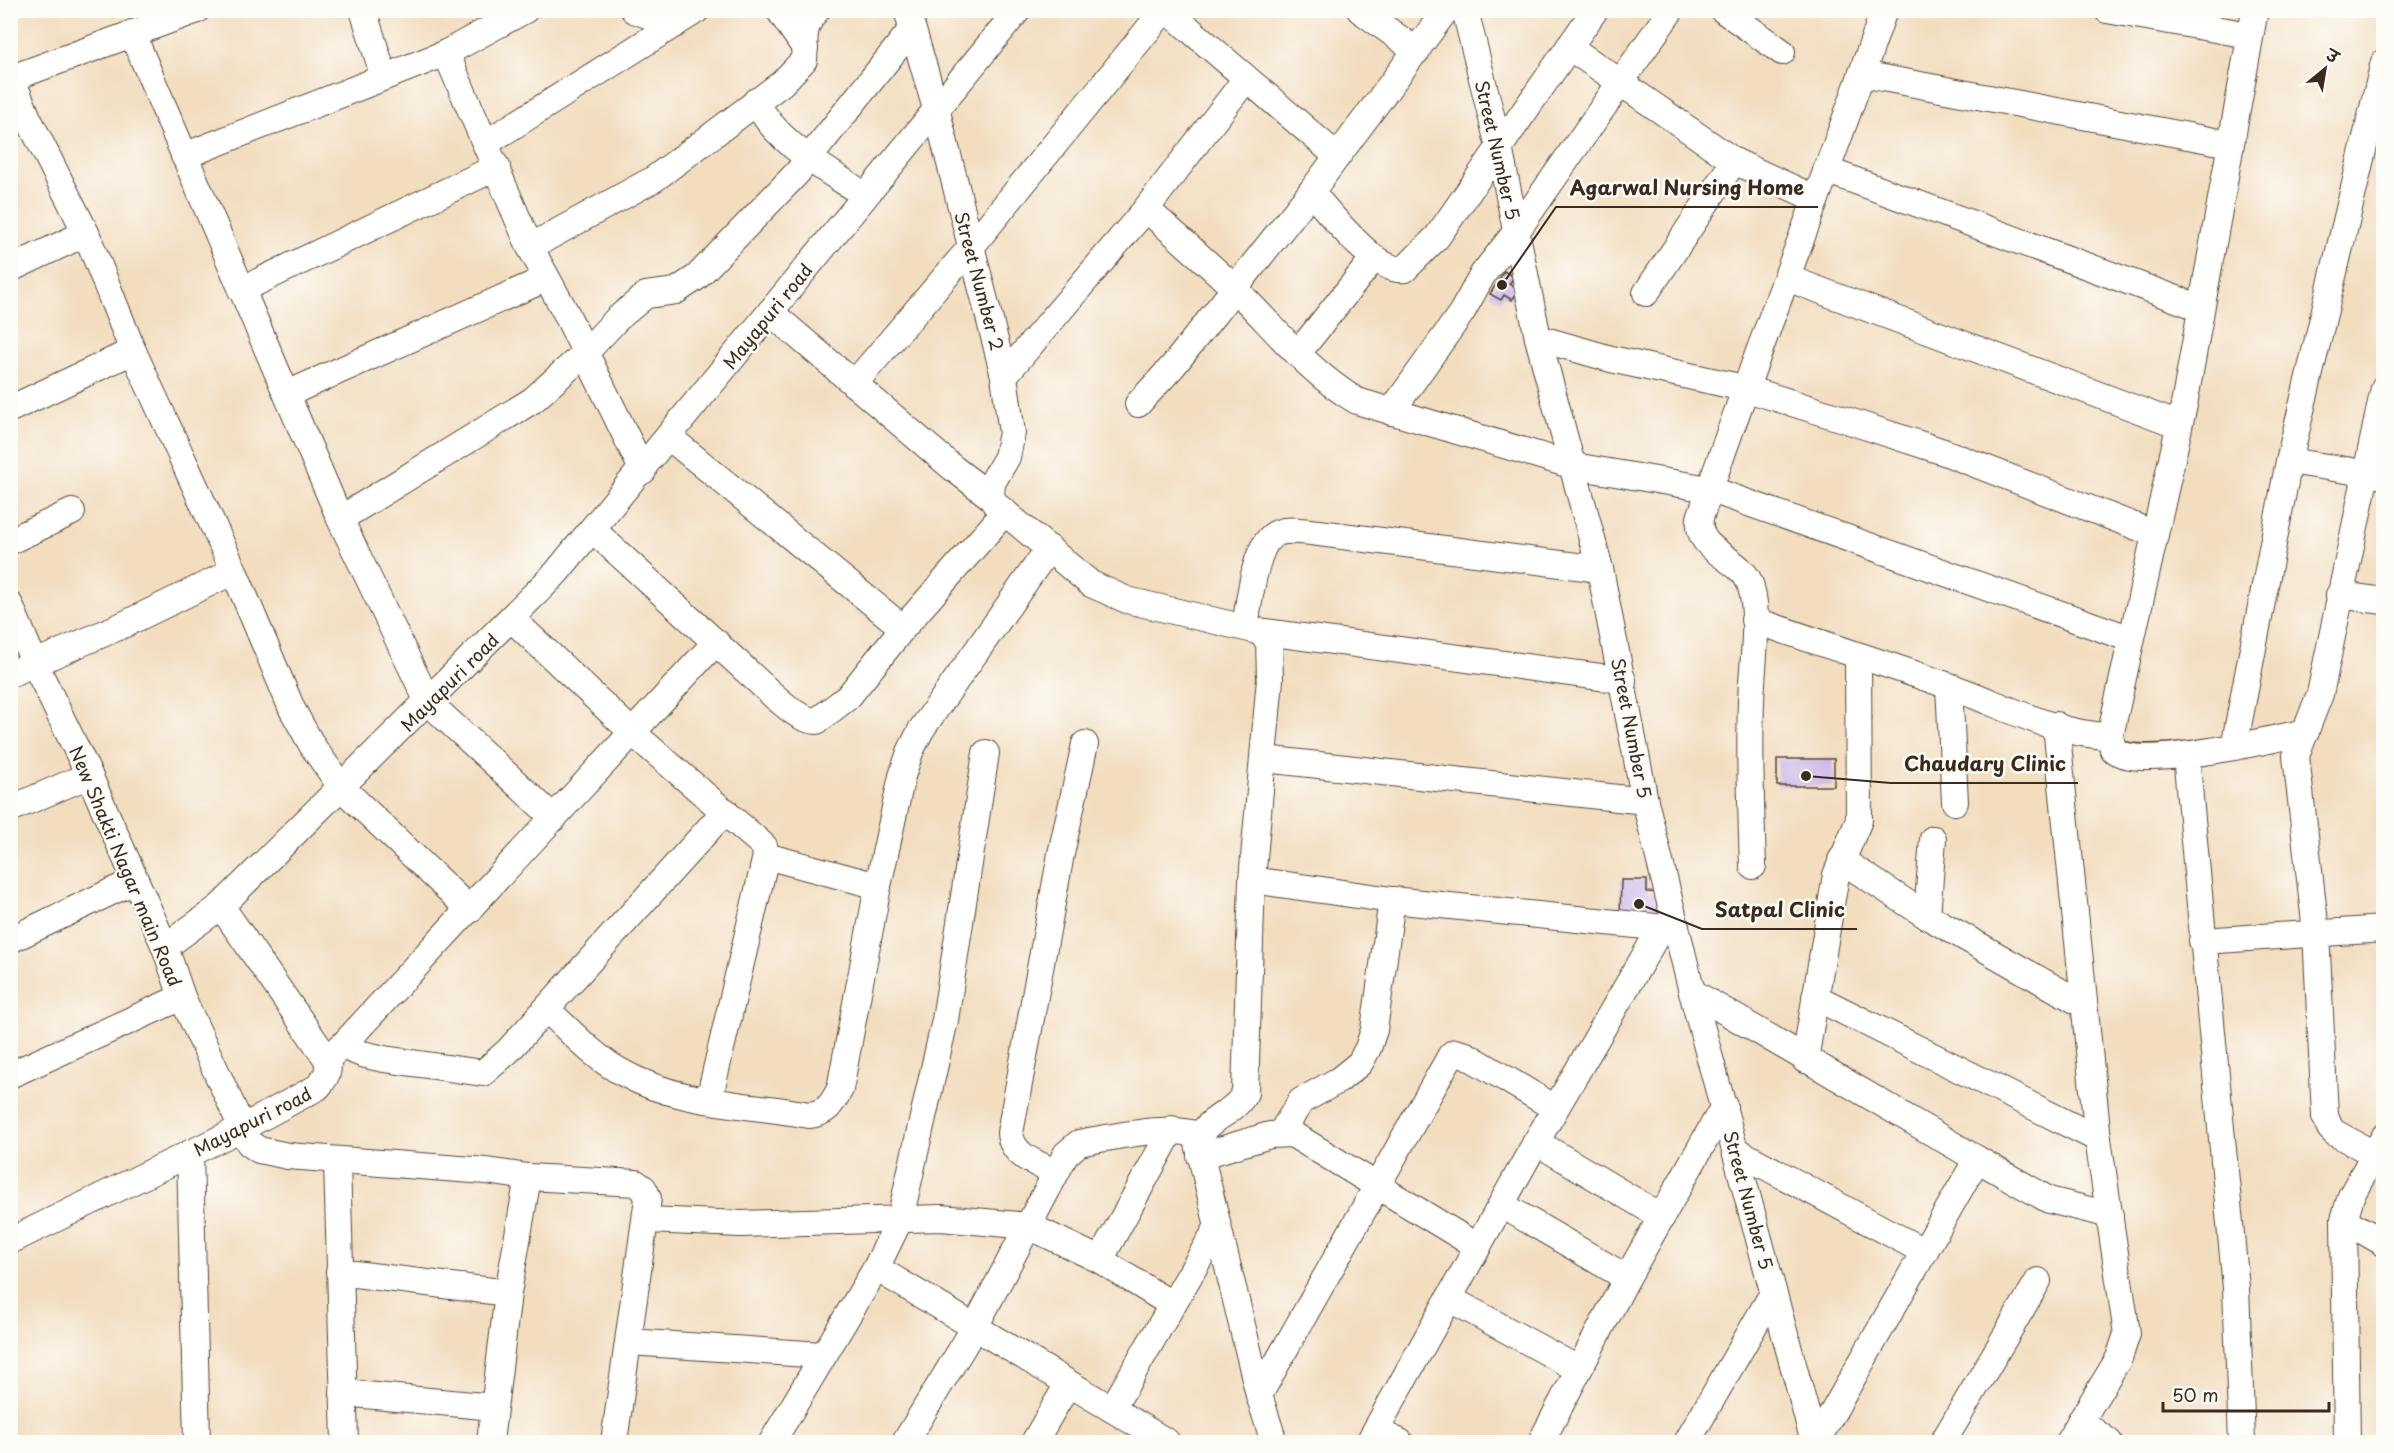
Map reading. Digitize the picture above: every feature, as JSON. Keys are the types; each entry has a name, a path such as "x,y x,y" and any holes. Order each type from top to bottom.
{"street":[{"path":"197,10 165,15 132,33 11,76 19,123 86,233 133,351 234,571 292,709 313,747 342,788 470,910"},
{"path":"363,10 384,77"},
{"path":"184,156 446,53 525,10"},
{"path":"634,10 674,25"},
{"path":"486,143 697,10"},
{"path":"779,10 805,48"},
{"path":"530,247 654,179 795,72 804,60 805,29 817,10"},
{"name":"Mayapuri road","path":"165,947 221,906 512,619 643,471 864,195 937,112 1018,10"},
{"path":"854,384 971,247 1165,10 1337,156"},
{"path":"1360,10 1416,51"},
{"path":"1138,404 1235,289 1311,192 1446,10"},
{"name":"Street Number 5","path":"1465,10 1499,147 1538,338 1600,569 1669,929 1692,992 1815,1443"},
{"path":"1311,192 1374,258 1398,271 1405,269 1418,259 1437,237 1595,10"},
{"path":"1390,412 1462,312 1484,274 1516,232 1671,10"},
{"path":"1723,10 1782,52"},
{"path":"1753,866 1749,767 1754,620 1752,592 1748,579 1704,541 1698,530 1709,489 1743,388 1787,278 1884,10"},
{"path":"2107,10 2252,23 2179,425 2110,736 2113,748 2126,756 2186,755 2306,732"},
{"path":"340,519 533,400 585,353 617,319 646,295 676,291 696,277 810,157 910,20"},
{"name":"Street Number 2","path":"910,20 937,112 1004,376 1012,433 1007,457 992,483 998,505"},
{"path":"132,33 340,519 428,702 554,818"},
{"path":"1569,47 1734,161 1816,200"},
{"path":"446,53 545,279 585,353 643,471"},
{"path":"2234,747 2289,461 2384,62"},
{"path":"1862,74 2230,144"},
{"path":"1004,376 1146,208 1245,80"},
{"path":"756,101 773,127 810,157 864,195"},
{"path":"1646,293 1734,161"},
{"path":"241,290 497,167"},
{"path":"1826,170 2201,308"},
{"path":"1146,208 1235,289 1338,390 1357,401 1574,466 1709,489 2131,639"},
{"path":"10,269 86,233"},
{"path":"1298,353 1374,258"},
{"path":"1787,278 2179,425"},
{"path":"287,394 545,279"},
{"path":"770,312 1091,584 1127,600 1251,629 1623,680"},
{"path":"1538,338 1611,359 1743,388 1944,452 2155,534"},
{"path":"10,409 133,351"},
{"path":"2347,1443 2344,1220 2351,1196 2379,1145 2335,1133 2327,1123 2316,932 2296,756 2320,694 2339,595 2374,475 2384,388"},
{"path":"670,438 903,628"},
{"path":"2289,461 2374,475"},
{"path":"593,530 797,715 807,720 817,721 848,697 998,505"},
{"path":"10,541 72,512"},
{"path":"1251,629 1259,559 1270,538 1278,532 1319,533 1600,569"},
{"path":"546,1009 621,1072 649,1086 709,1100 809,1115 822,1114 832,1104 840,1089 878,886 909,752 1040,542"},
{"path":"10,674 123,625 234,571"},
{"path":"2339,595 2384,601"},
{"name":"New Shakti Nagar main Road","path":"10,605 34,662 89,775 165,947 182,997 249,1143 259,1150 338,1161 486,1172 528,1178 636,1184 644,1189 648,1198 647,1220 614,1443"},
{"path":"512,619 633,734 764,846 766,856 709,1100"},
{"path":"1754,620 2056,725 2098,736 2110,736"},
{"path":"1251,629 1265,635 1271,650 1264,759 1252,880 1245,1093 1238,1103 1210,1122 1200,1146 1217,1228 1259,1395 1274,1443"},
{"path":"334,1052 470,910 716,642"},
{"path":"1805,1060 1830,901 1841,860 1859,820 1861,805 1858,657"},
{"path":"1949,686 1955,802"},
{"path":"2056,725 2098,1139 2127,1334 2119,1358 2074,1432 2109,1443"},
{"path":"1055,1172 1017,1151 1011,1143 1010,1133 1061,854 1085,744"},
{"path":"772,1443 822,1355 876,1268 900,1219 945,1020 986,753"},
{"path":"2186,755 2236,1288 2242,1443"},
{"path":"1264,759 1645,801"},
{"path":"10,809 89,775"},
{"path":"221,906 334,1052 362,1054 483,1073 508,1051 725,812"},
{"path":"1927,916 1933,839"},
{"path":"766,856 878,886"},
{"path":"1841,860 1927,916 2084,1005"},
{"path":"1252,880 1392,900 1669,929 1555,1108 1372,1437 1400,1443"},
{"path":"10,940 134,881"},
{"path":"1281,1133 1301,1101 1350,1073 1368,1048 1374,1030 1392,900"},
{"path":"2202,941 2384,929"},
{"path":"1692,992 1805,1060 2049,1200 2110,1215"},
{"path":"10,1075 182,997"},
{"path":"1815,997 2098,1139"},
{"name":"Mayapuri road","path":"10,1241 242,1128 318,1087 329,1069 334,1052"},
{"path":"1259,1395 1447,1059 1455,1052 1466,1054 1555,1108"},
{"path":"1541,1443 1627,1278 1724,1106"},
{"path":"1100,1260 1172,1129"},
{"path":"906,1443 975,1327 1055,1172 1066,1154 1079,1143 1172,1129 1200,1146 1281,1133 1292,1134 1307,1141 1478,1248"},
{"path":"1536,1142 1662,1217"},
{"path":"1735,1150 1925,1252"},
{"path":"190,1153 197,1443"},
{"path":"1815,1443 1977,1158"},
{"path":"338,1161 345,1443"},
{"path":"490,1443 508,1293 528,1178"},
{"path":"1502,1205 1627,1278"},
{"path":"647,1220 741,1224 941,1218 1029,1226 1100,1260 1172,1304"},
{"path":"2344,1220 2384,1243"},
{"path":"1112,1409 1217,1228"},
{"path":"876,1268 1167,1443"},
{"path":"339,1272 508,1293"},
{"path":"1942,1443 2038,1281"},
{"path":"1687,1443 1773,1293"},
{"path":"1450,1299 1578,1369"},
{"path":"629,1342 822,1355"},
{"path":"1034,1443 1068,1384"},
{"path":"343,1393 494,1407"}],"building":[{"path":"1504,271 1514,277 1509,284 1519,290 1512,300 1504,295 1501,300 1490,294"},
{"path":"1777,759 1834,759 1834,786 1777,786"},
{"path":"1621,880 1647,880 1647,892 1661,893 1660,918 1620,916"}],"place":[{"name":"Agarwal Nursing Home","path":"1502,285"},
{"name":"Chaudary Clinic","path":"1806,776"},
{"name":"Satpal Clinic","path":"1639,904"}]}
